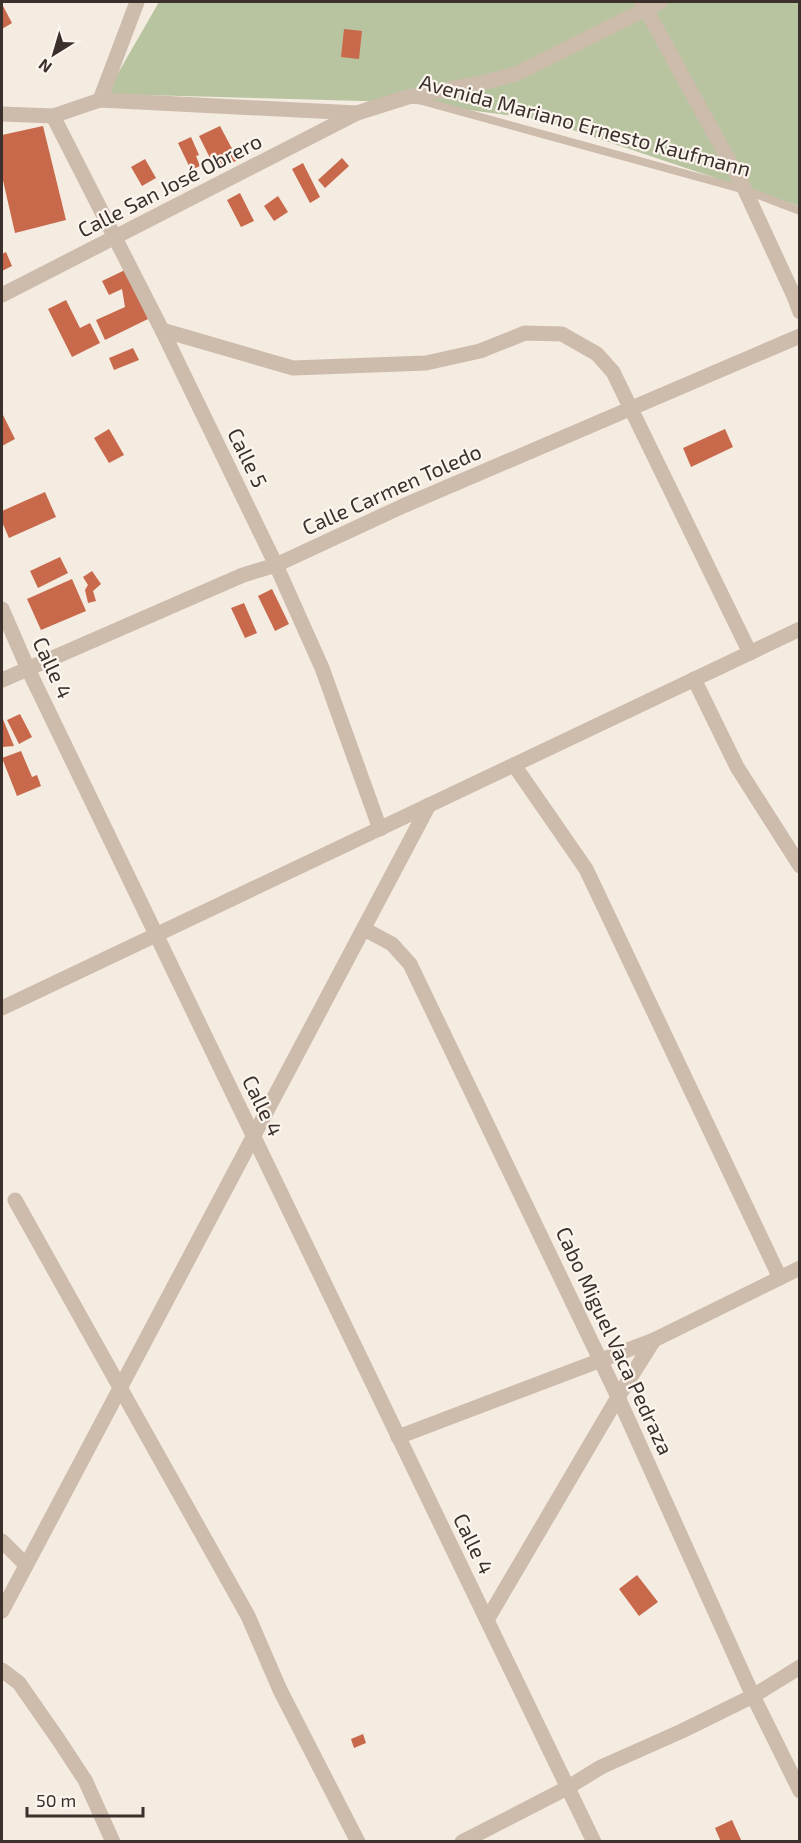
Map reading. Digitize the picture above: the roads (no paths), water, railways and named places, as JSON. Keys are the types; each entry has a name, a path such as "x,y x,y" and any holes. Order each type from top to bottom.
{"street":[{"path":"100,100 137,2"},
{"path":"408,97 516,74 643,5 660,2"},
{"path":"643,5 745,190 800,312"},
{"name":"Avenida Mariano Ernesto Kaufmann","path":"2,114 53,116 100,100 357,113 408,97"},
{"name":"Calle San José Obrero","path":"2,295 357,113"},
{"name":"Calle 5","path":"53,116 162,330 276,565 322,668 380,829"},
{"path":"162,330 293,368 426,363 480,351 525,333 562,334 597,354 613,372 750,653"},
{"name":"Calle Carmen Toledo","path":"2,680 243,575 276,565 403,506 800,336"},
{"name":"Calle 4","path":"2,609 28,669 594,1842"},
{"path":"2,1008 800,629"},
{"path":"694,679 737,767 800,866"},
{"path":"514,765 586,869 780,1278"},
{"path":"2,1611 429,805"},
{"name":"Cabo Miguel Vaca Pedraza","path":"364,929 392,944 410,964 601,1360 753,1696 800,1791"},
{"path":"15,1200 248,1616 280,1690 358,1842"},
{"path":"398,1437 654,1340 800,1268"},
{"path":"487,1620 654,1340"},
{"path":"2,1541 26,1565"},
{"path":"462,1842 567,1788 601,1767 753,1696 800,1667"},
{"path":"2,1670 19,1683 64,1747 85,1780 113,1842"}],"lane":[{"name":"Avenida Mariano Ernesto Kaufmann","path":"408,97 745,190 800,211"}]}
